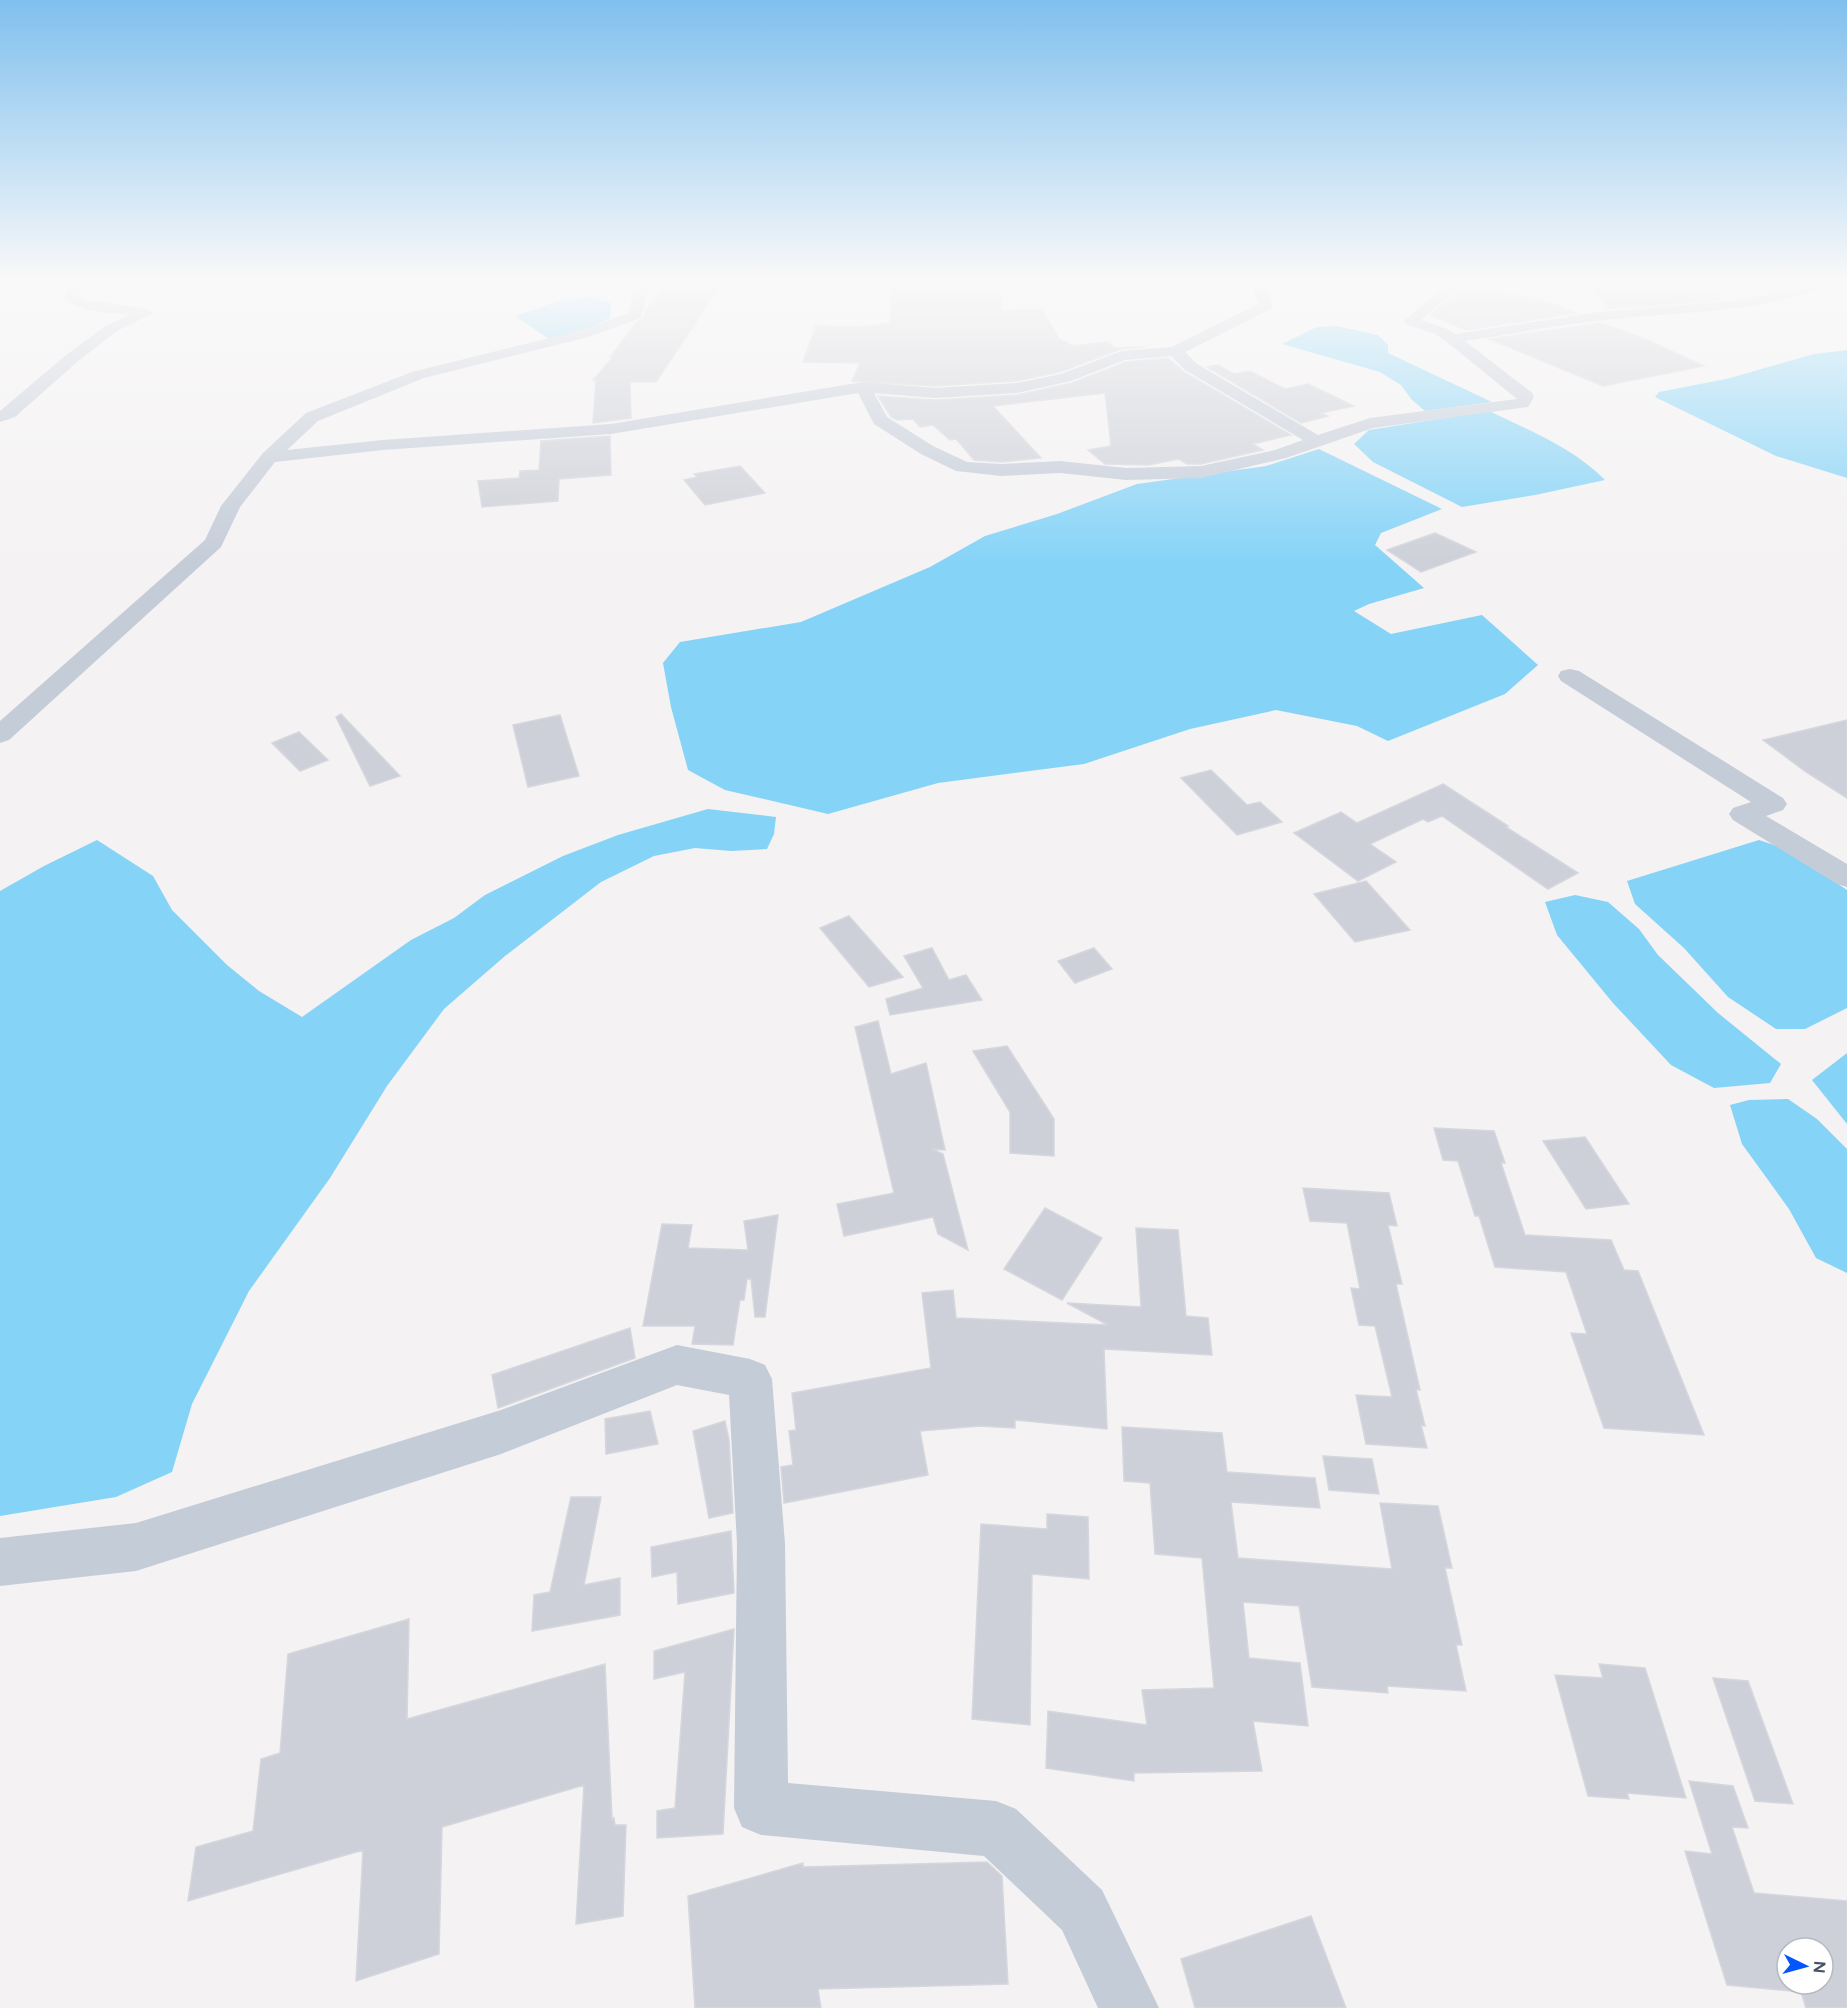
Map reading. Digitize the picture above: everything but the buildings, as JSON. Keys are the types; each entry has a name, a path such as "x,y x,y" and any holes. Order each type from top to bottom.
{"street":[{"path":"0,417 9,413 51,377"},
{"path":"0,735 214,543 231,506 269,457 312,417 414,377"},
{"path":"269,457 383,445 611,429 862,387 935,393 1017,388 1068,377"},
{"path":"1207,377 1318,442"},
{"path":"862,387 880,420 927,450 963,467 1001,470 1060,467 1126,474 1201,472 1281,454 1370,423 1522,403 1526,397 1500,377"},
{"path":"1570,676 1773,804 1743,814 1847,877"},
{"path":"0,1562 136,1547 501,1432 677,1365 750,1379 761,1544 761,1808 996,1829 1082,1910 1128,2008"}],"water":[{"path":"1388,377 1438,377 1492,402 1425,411 1412,400 1401,385"},
{"path":"1734,377 1847,377 1847,478 1776,456 1655,397 1659,392"},
{"path":"1489,411 1565,449 1605,480 1462,507 1373,462 1354,444 1369,430"},
{"path":"1319,449 1442,509 1381,533 1375,545 1424,588 1369,604 1354,611 1391,634 1482,615 1538,665 1505,694 1388,741 1357,726 1276,710 1190,729 1084,764 938,783 828,814 725,790 688,770 671,707 663,663 680,642 801,622 930,567 985,536 1057,514 1137,484 1266,466"},
{"path":"708,809 776,817 774,834 767,849 731,851 695,848 654,856 601,882 505,956 444,1009 387,1086 330,1178 249,1291 192,1404 172,1472 116,1497 0,1516 0,891 97,840 153,876 172,910 227,965 259,991 302,1017 411,940 454,918 485,895 563,856 618,835"},
{"path":"1759,840 1786,849 1847,890 1847,1008 1805,1029 1776,1029 1728,997 1684,948 1635,904 1627,881"},
{"path":"1575,895 1608,902 1639,929 1658,955 1718,1013 1781,1064 1770,1083 1714,1088 1671,1065 1613,1003 1557,935 1545,902"},
{"path":"1847,1053 1847,1124 1812,1080"},
{"path":"1788,1099 1817,1119 1847,1149 1847,1273 1816,1258 1789,1209 1742,1144 1730,1105 1749,1100"}]}
